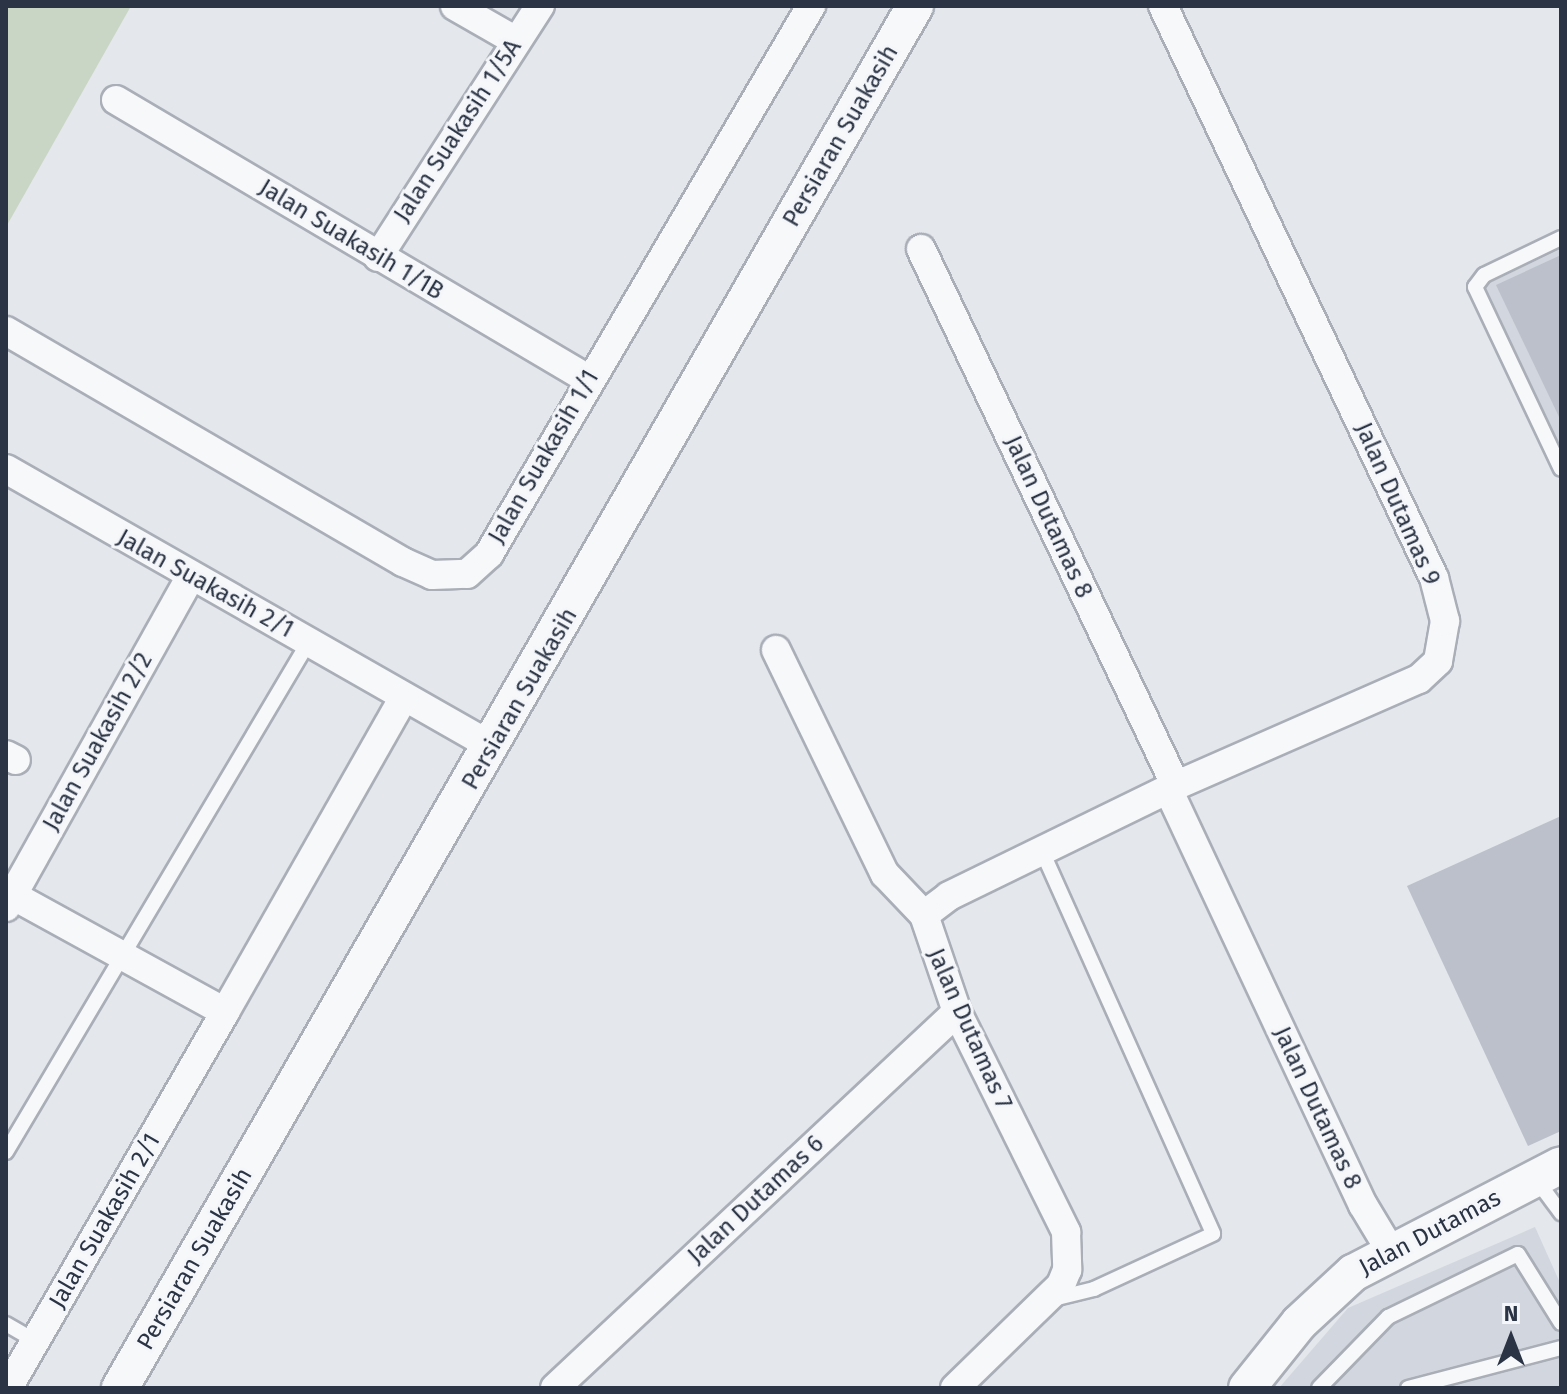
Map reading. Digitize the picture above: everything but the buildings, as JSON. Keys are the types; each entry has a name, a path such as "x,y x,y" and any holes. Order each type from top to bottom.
{"street":[{"path":"455,6 516,41"},
{"name":"Jalan Suakasih 1/5A","path":"378,257 540,6"},
{"name":"Jalan Suakasih 1/1","path":"6,331 432,575 467,574 489,554 588,379 811,6"},
{"name":"Persiaran Suakasih","path":"120,1388 493,747 915,6"},
{"name":"Jalan Dutamas 9","path":"924,915 949,896 1172,787 1419,679 1438,661 1445,621 1434,578 1163,6"},
{"name":"Jalan Suakasih 1/1B","path":"116,100 588,379"},
{"name":"Jalan Dutamas 8","path":"921,249 1363,1205 1390,1250"},
{"name":"Jalan Suakasih 2/1","path":"6,469 190,578 493,747"},
{"name":"Jalan Suakasih 2/2","path":"9,901 190,578"},
{"name":"Jalan Dutamas 7","path":"776,650 885,874 924,915 957,1012 1066,1232 1067,1270 1045,1301 955,1388"},
{"name":"Jalan Suakasih 2/1","path":"8,1388 404,697"},
{"path":"9,901 121,954 225,1012"},
{"name":"Jalan Dutamas 6","path":"555,1388 957,1012"},
{"name":"Jalan Dutamas","path":"1247,1388 1299,1323 1353,1273 1390,1250 1548,1172"}],"lane":[{"path":"1561,238 1484,275 1475,287 1561,469"},
{"path":"6,1152 308,643"},
{"path":"1042,851 1213,1234 1094,1289 1045,1301"},
{"path":"1548,1172 1561,1213"},
{"path":"1319,1388 1388,1317 1518,1254 1561,1323"},
{"path":"6,1324 35,1341"},
{"path":"1408,1388 1561,1348"}],"shaded area":[{"path":"1561,249 1561,447 1483,286"},
{"path":"1535,1227 1561,1285 1561,1388 1279,1388 1348,1308"}],"green space":[{"path":"6,6 131,6 6,227"}]}
